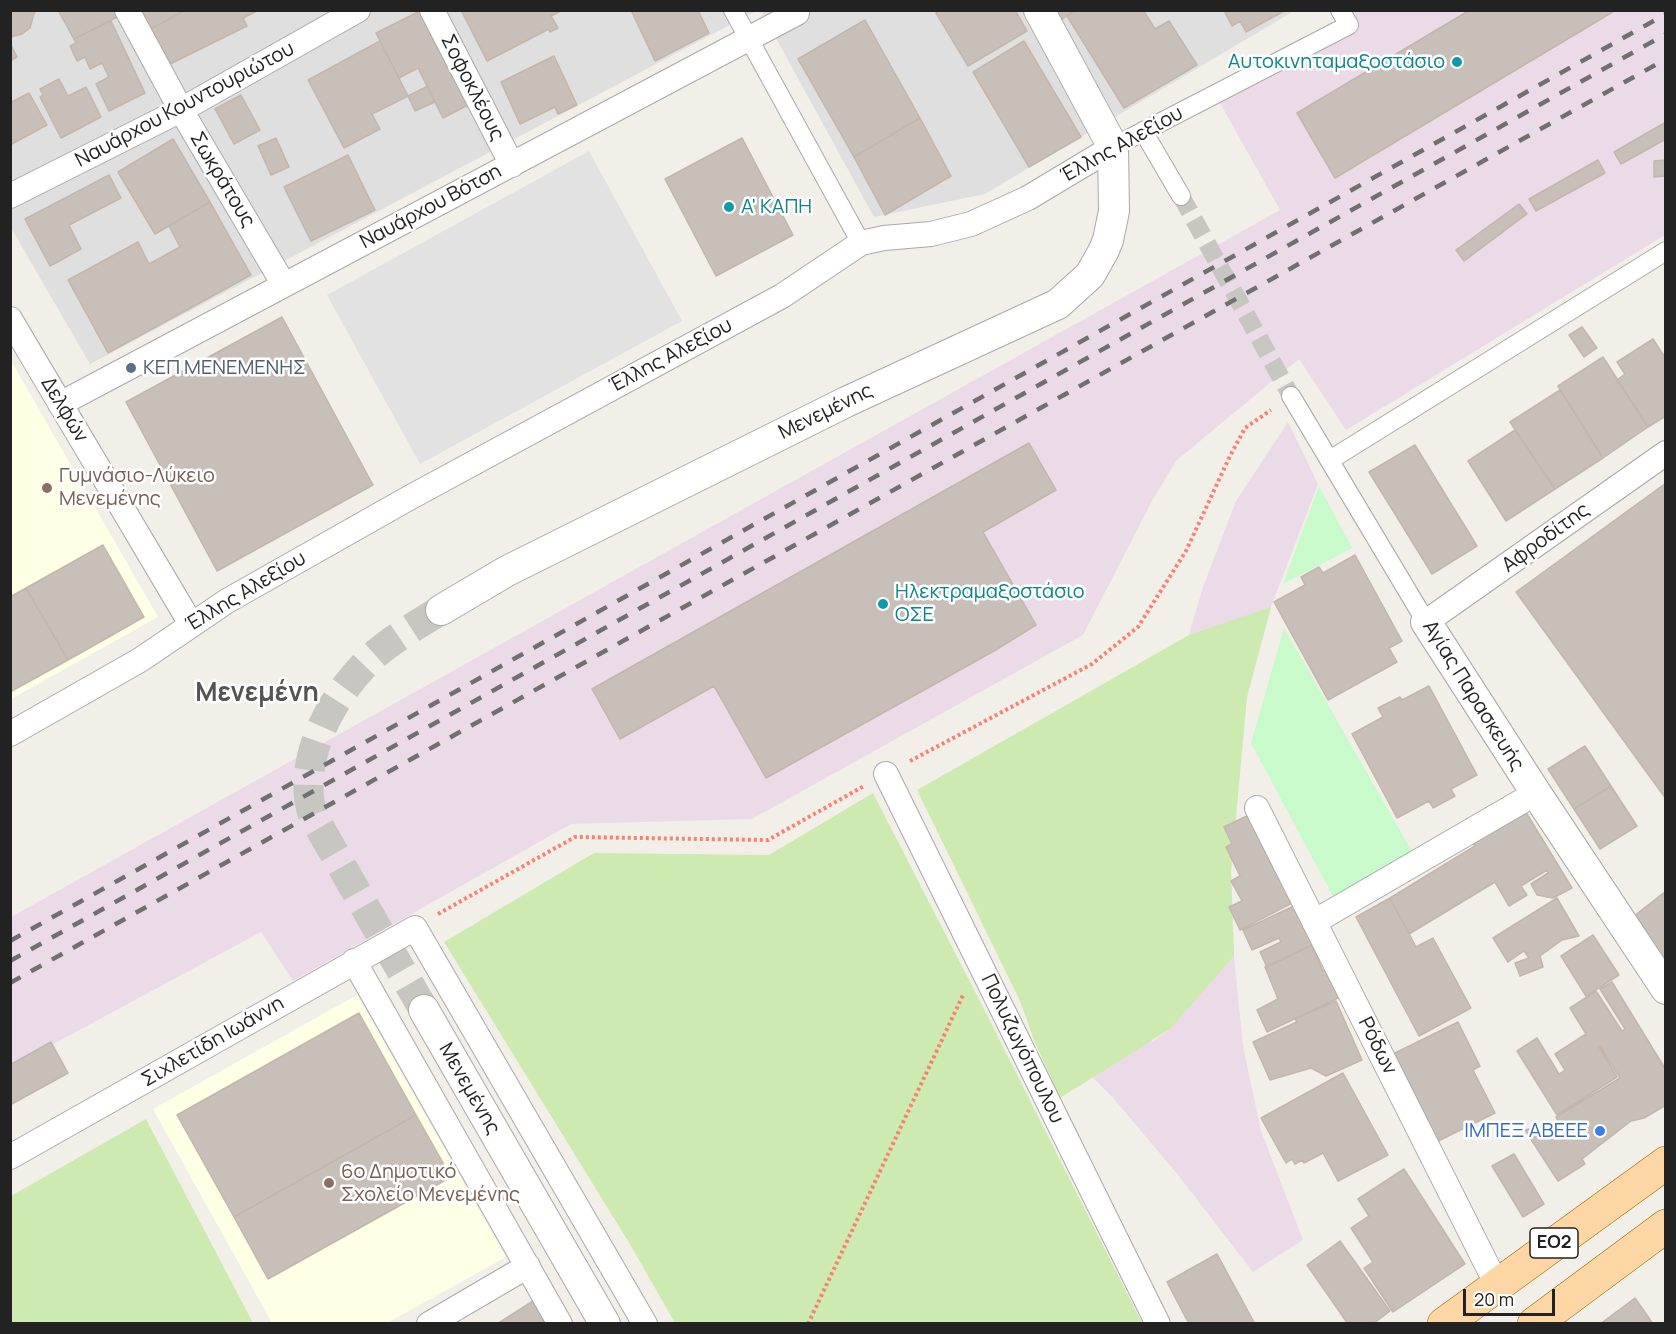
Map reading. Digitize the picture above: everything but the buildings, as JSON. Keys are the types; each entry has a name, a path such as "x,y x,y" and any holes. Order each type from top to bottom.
{"main road":[{"name":"ΕΟ2","path":"1444,1323 1665,1163"},
{"name":"ΕΟ2","path":"1534,1323 1665,1226"}],"street":[{"name":"Σωκράτους","path":"127,10 181,110 284,285"},
{"name":"Ναυάρχου Κουντουριώτου","path":"10,196 181,110 358,10"},
{"name":"Σοφοκλέους","path":"432,10 512,165"},
{"path":"733,10 861,243"},
{"path":"1039,10 1113,147"},
{"name":"Ναυάρχου Βότση","path":"60,404 799,12"},
{"name":"Έλλης Αλεξίου","path":"10,734 140,660 227,601 408,498 782,296 861,243 877,239 931,234 971,224 1028,198 1113,147 1344,18"},
{"path":"1143,131 1181,196"},
{"name":"Μενεμένης","path":"441,609 507,571 835,407 1058,304 1090,275 1108,240 1114,211 1113,147"},
{"path":"1330,460 1665,251"},
{"name":"Δελφών","path":"10,319 191,624"},
{"name":"Αγίας Παρασκευής","path":"1292,396 1426,622 1665,989"},
{"name":"Αφροδίτης","path":"1426,622 1665,453"},
{"name":"Πολυζωγόπουλου","path":"886,774 1158,1323"},
{"path":"1314,922 1536,794"},
{"name":"Ρόδων","path":"1257,808 1497,1285"},
{"path":"415,928 645,1323"},
{"name":"Σιχλετίδη Ιωάννη","path":"10,1156 415,928"},
{"path":"354,962 560,1323"},
{"name":"Μενεμένης","path":"424,1010 605,1323"},
{"path":"429,1323 528,1266"}],"path":[{"path":"415,928 575,837 768,840 1092,664 1138,627 1186,551 1245,428 1292,396"},
{"path":"808,1323 979,962"}],"shaded area":[{"path":"10,11 756,11 90,364 11,228"},
{"path":"761,11 1294,11 985,194 874,217"},
{"path":"1350,11 1665,11 1665,235 1346,430 1299,359 1176,461 1152,501 1083,635 752,819 571,824 293,981 261,932 11,1067 11,917 1280,210 1220,103 1358,26"},
{"path":"589,151 682,321 420,464 327,295"},
{"name":"Γυμνάσιο-Λύκειο Μενεμένης","path":"10,359 158,617 11,699 10,699"},
{"path":"1288,422 1318,484 1271,607 1247,697 1234,787 1231,872 1234,956 1243,1046 1261,1131 1303,1240 1253,1272 1178,1175 1115,1100 1054,1038 1099,984 1152,1042 1170,1029 1158,963 1176,678 1203,587 1236,501"},
{"name":"6ο Δημοτικό Σχολείο Μενεμένης","path":"357,995 506,1257 387,1323 272,1323 153,1109"}],"green space":[{"path":"1319,486 1352,548 1283,584"},
{"path":"1271,607 1247,697 1231,872 1234,956 1170,1029 1060,1098 1034,1040 1020,1001 917,790 1189,635"},
{"path":"1284,628 1414,855 1336,902 1251,743"},
{"path":"873,793 1142,1323 675,1323 631,1246 444,942 594,853 769,855"},
{"path":"146,1119 253,1323 11,1323 11,1196"}],"tunnel":[{"path":"1181,196 1291,396"},
{"path":"424,1010 314,818 309,795 309,772 314,748 323,724 350,681 383,648 441,610"}],"railway":[{"path":"10,941 1666,14"},
{"path":"10,961 1666,34"},
{"path":"10,983 1666,59"}],"place":[{"name":"Αυτοκινηταμαξοστάσιο","path":"1457,62"},
{"name":"Α' ΚΑΠΗ","path":"729,207"},
{"name":"ΚΕΠ ΜΕΝΕΜΕΝΗΣ","path":"131,368"},
{"name":"Γυμνάσιο-Λύκειο Μενεμένης","path":"47,488"},
{"name":"Ηλεκτραμαξοστάσιο ΟΣΕ","path":"883,604"},
{"name":"ΙΜΠΕΞ ΑΒΕΕΕ","path":"1600,1131"},
{"name":"6ο Δημοτικό Σχολείο Μενεμένης","path":"329,1183"}],"district":[{"name":"Μενεμένη","path":"257,694"}]}
